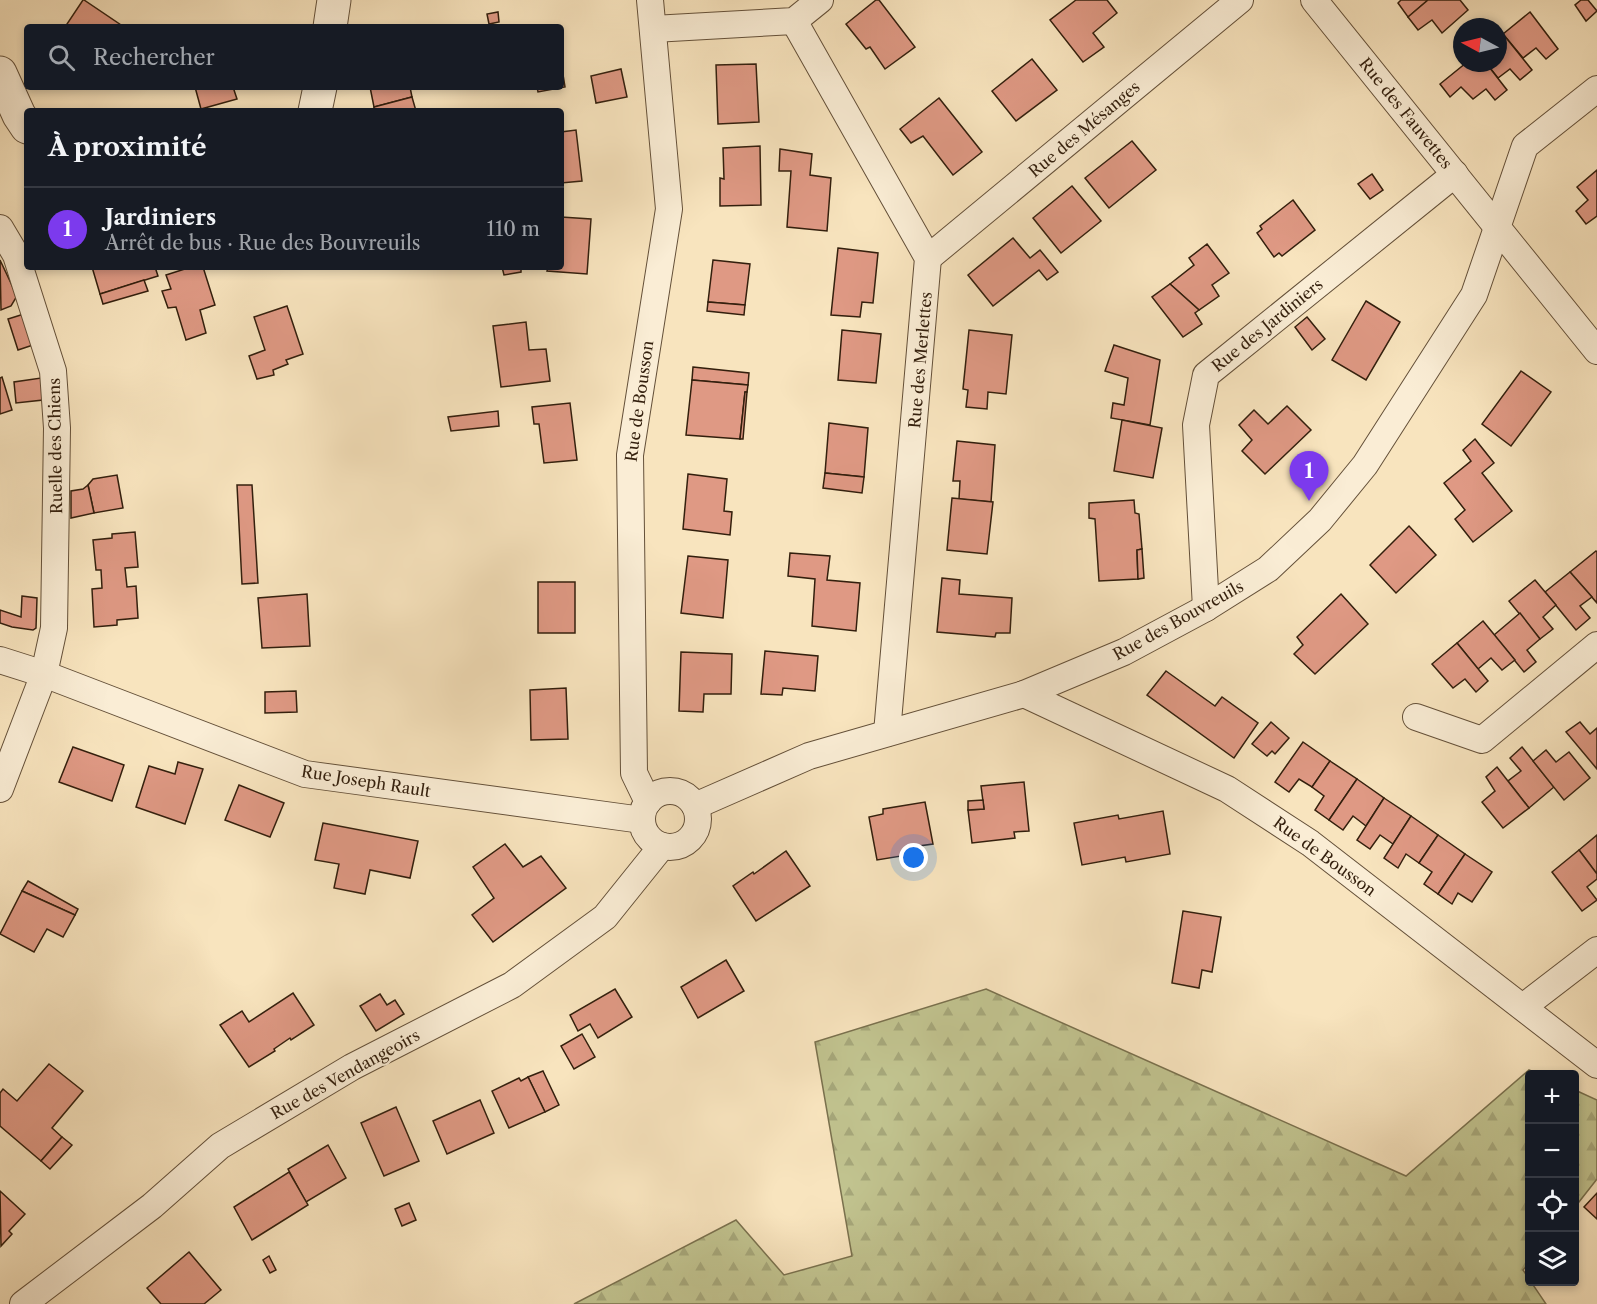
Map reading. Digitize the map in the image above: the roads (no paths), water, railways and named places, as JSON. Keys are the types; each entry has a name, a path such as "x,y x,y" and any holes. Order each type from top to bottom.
{"street":[{"path":"330,24 334,0"},
{"name":"Rue de Bousson","path":"645,811 634,773 630,454 669,209 650,0"},
{"path":"653,29 794,21 820,0"},
{"name":"Rue des Mésanges","path":"928,258 1240,0"},
{"name":"Rue des Fauvettes","path":"1314,0 1597,351"},
{"path":"794,21 928,258"},
{"path":"0,73 24,122"},
{"path":"1496,226 1525,146 1597,89"},
{"path":"316,108 319,90"},
{"name":"Rue des Jardiniers","path":"1206,608 1196,425 1206,375 1455,174"},
{"name":"Rue des Bouvreuils","path":"695,806 809,756 1024,694 1124,652 1206,608 1268,568 1320,520 1365,465 1474,295 1496,226"},
{"name":"Ruelle des Chiens","path":"0,228 16,255 53,371 57,428 54,628 44,674 0,789"},
{"name":"Rue des Merlettes","path":"887,733 928,258"},
{"path":"1416,717 1482,740 1597,645"},
{"name":"Rue Joseph Rault","path":"0,660 44,674 305,774 645,811"},
{"name":"Rue de Bousson","path":"1024,694 1227,789 1310,843 1597,1065"},
{"path":"663,792 682,793 695,806 698,824 688,840 681,845 662,846 648,836 645,811 663,792"},
{"name":"Rue des Vendangeoirs","path":"23,1304 152,1206 220,1146 352,1067 512,985 605,917 662,846"},
{"path":"1523,1007 1538,998 1597,950"}],"place":[{"name":"Jardiniers","path":"1309,501"}]}
